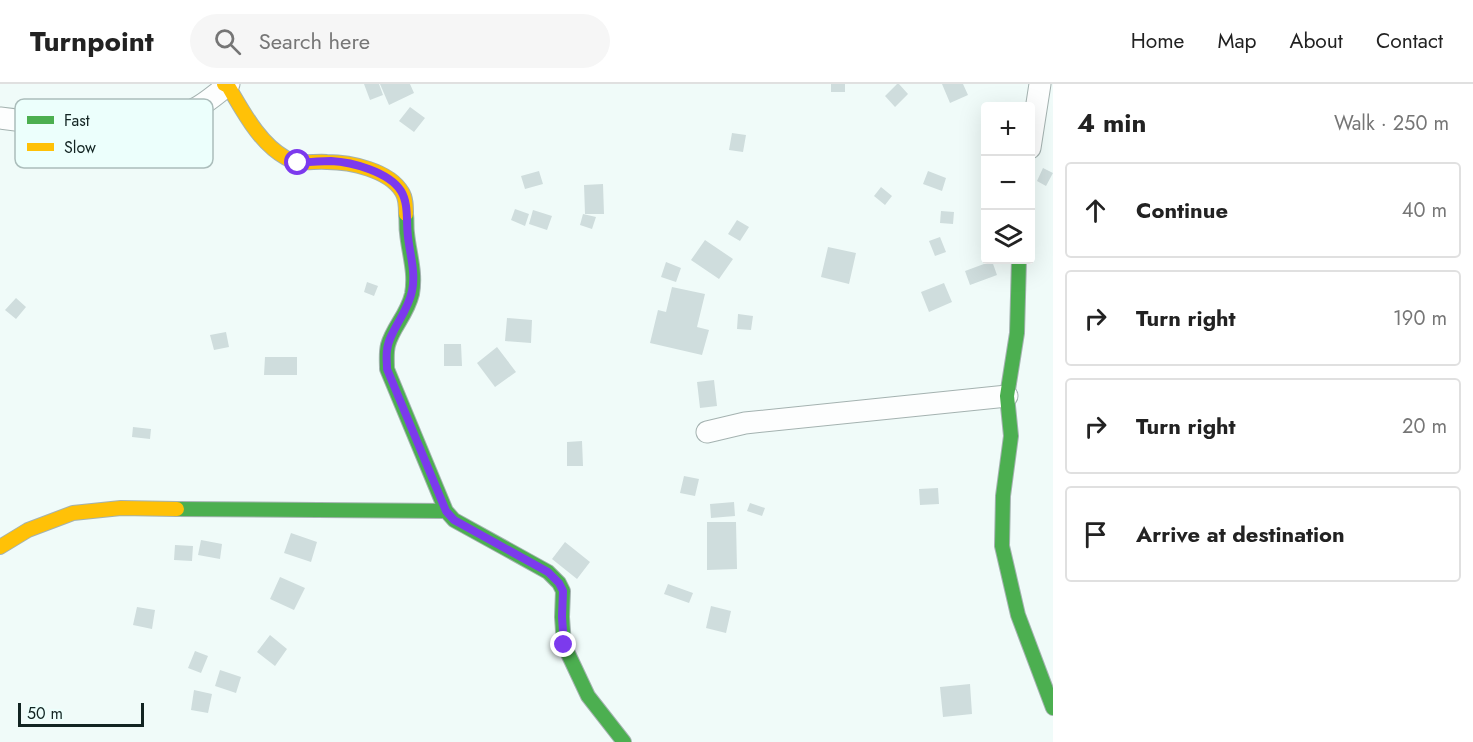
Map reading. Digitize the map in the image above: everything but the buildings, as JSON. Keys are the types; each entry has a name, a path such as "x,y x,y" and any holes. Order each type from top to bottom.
{"street":[{"path":"1035,116 1040,84"},
{"path":"209,99 227,85 254,129 279,155 298,163 330,161 352,164 381,174 402,192 414,275 407,310 394,330 387,349 387,369 446,511 454,520 548,572 559,583 563,591 564,645 588,696 624,742"},
{"path":"0,118 15,119"},
{"path":"1019,264 1017,333 1007,396 1011,436 1003,496 1002,546 1018,615 1053,708"},
{"path":"707,432 745,423 1007,396"},
{"path":"0,547 28,530 73,513 121,508 446,511"}],"traffic: fast":[{"path":"406,214 413,286 410,301 388,345 387,369 446,511 454,520 548,572 559,583 563,591 564,645 588,696 624,742"},
{"path":"1019,264 1017,333 1007,396 1011,436 1003,496 1002,546 1018,615 1053,708"},
{"path":"177,509 446,511"}],"traffic: slow":[{"path":"224,84 228,86 260,135 276,152 296,161 336,162 379,173 396,184 402,192 406,214"},
{"path":"0,547 28,530 73,513 121,508 177,509"}],"route":[{"path":"298,163 330,161 352,164 381,174 402,192 414,275 407,310 394,330 387,349 387,369 446,511 454,520 548,572 559,583 563,591 564,645"}]}
